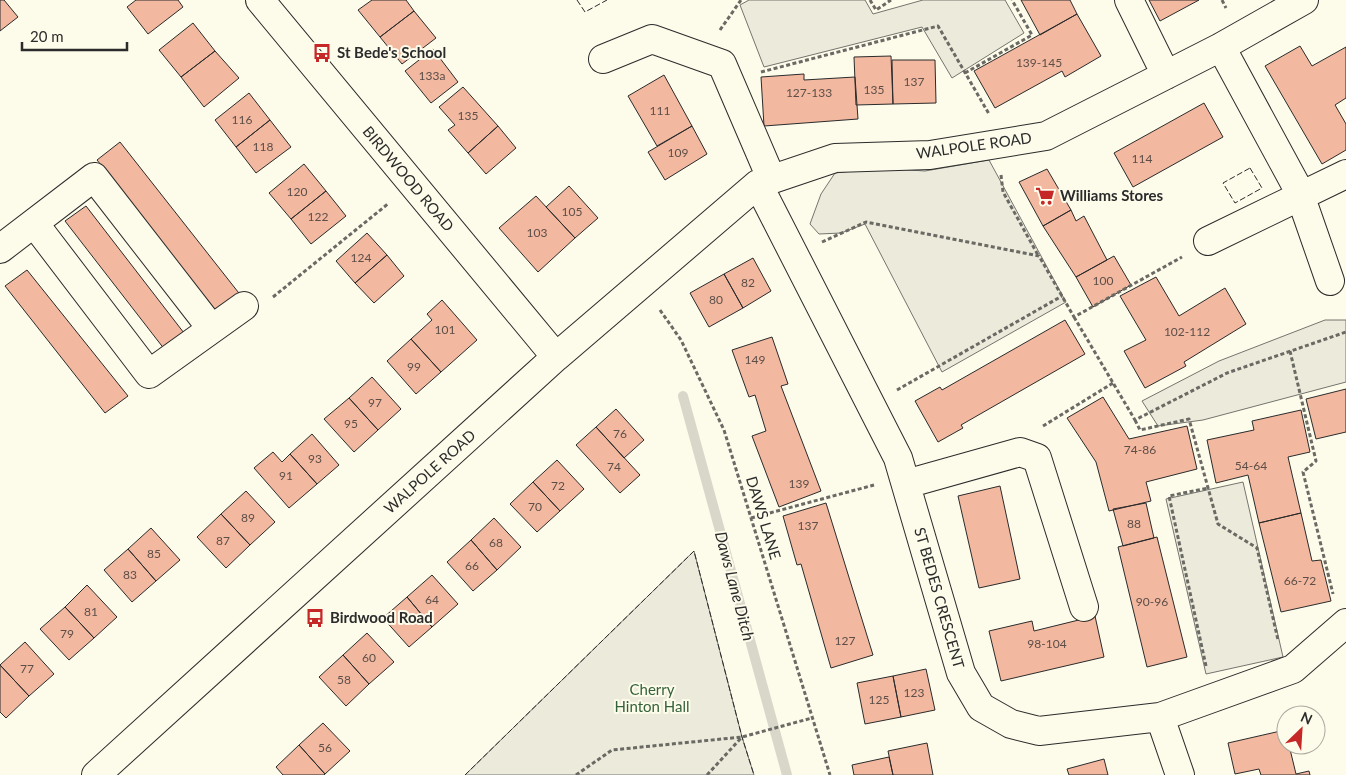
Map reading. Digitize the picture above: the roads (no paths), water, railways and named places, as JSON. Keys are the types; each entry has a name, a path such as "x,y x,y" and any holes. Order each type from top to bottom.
{"street":[{"name":"BIRDWOOD ROAD","path":"260,0 556,358"},
{"path":"1129,0 1166,75"},
{"name":"WALPOLE ROAD","path":"96,775 556,358 640,284 764,181 835,158 930,154 1046,136 1221,47 1304,0"},
{"path":"604,59 652,40 725,72 764,181"},
{"path":"1221,47 1301,196 1330,281"},
{"path":"1208,241 1346,174"},
{"path":"0,248 94,177 212,329"},
{"name":"ST BEDES CRESCENT","path":"764,181 794,255 898,458 961,673 981,707 1012,724 1039,731 1160,716 1293,669 1344,625"},
{"path":"34,223 149,374 212,329 256,304"},
{"path":"905,480 1020,452 1037,458 1084,607"},
{"path":"1160,716 1180,775"}],"waterway":[{"name":"Daws Lane Ditch","path":"683,396 787,775"}],"place":[{"name":"St Bede's School","path":"322,53"},
{"name":"Williams Stores","path":"1045,196"},
{"name":"Birdwood Road","path":"315,618"}],"park label":[{"name":"Cherry Hinton Hall","path":"652,698"}]}
